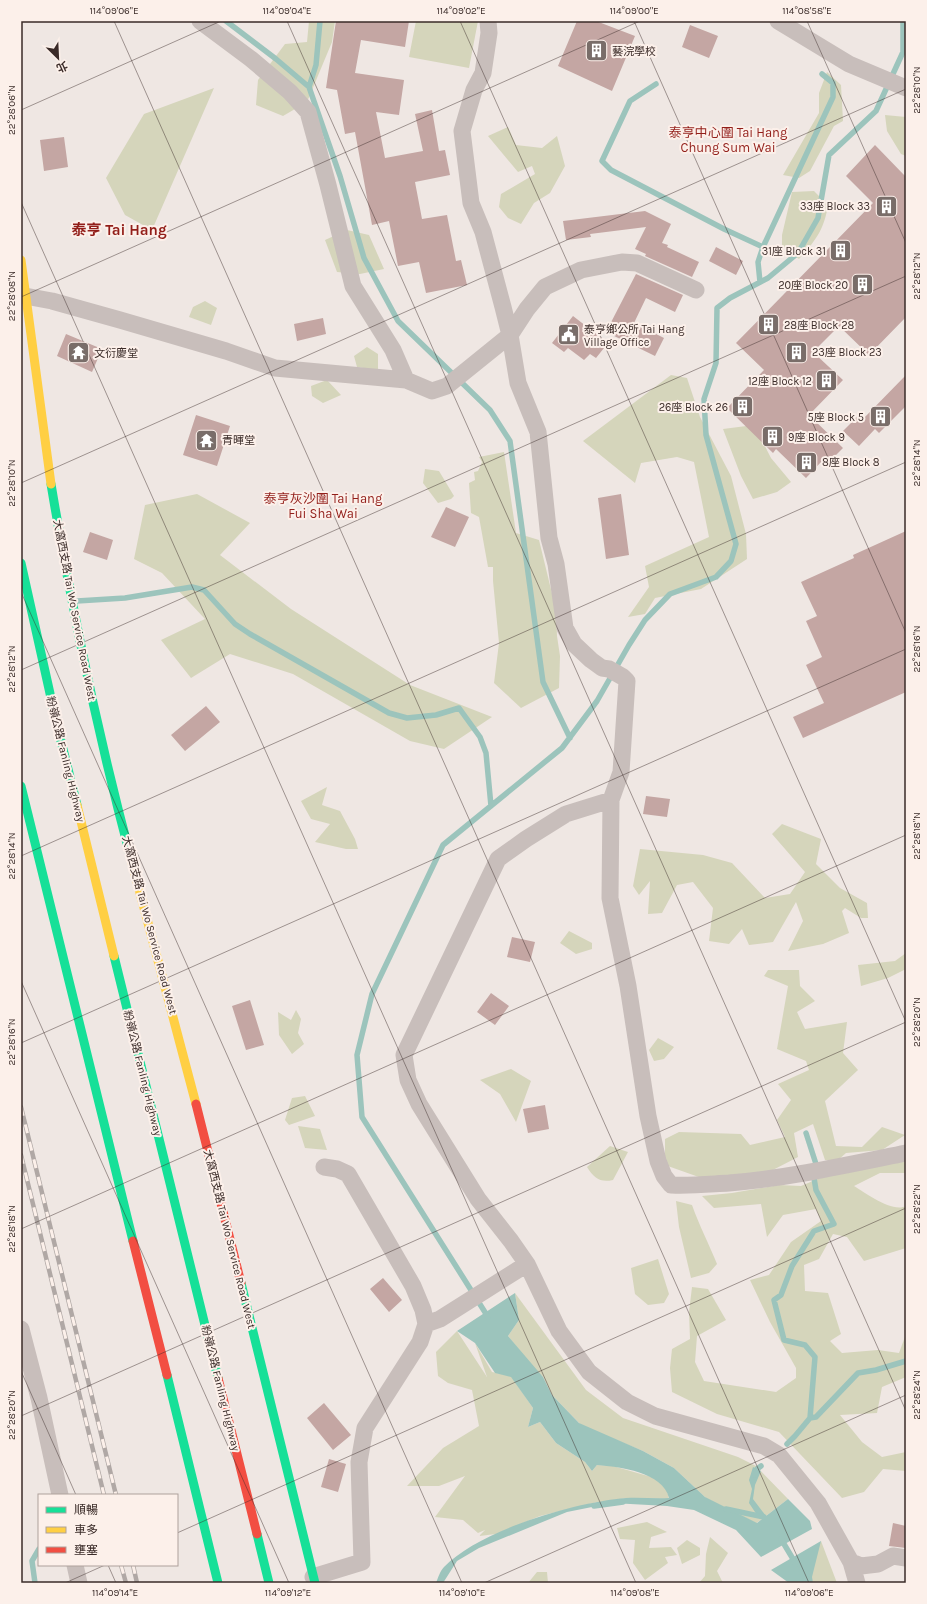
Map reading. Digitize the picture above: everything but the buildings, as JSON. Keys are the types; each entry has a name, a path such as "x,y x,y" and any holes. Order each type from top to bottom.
{"main road":[{"name":"大窩西支路 Tai Wo Service Road West","path":"21,260 30,342 69,586 92,705 142,900 182,1044 314,1580"},
{"name":"粉嶺公路 Fanling Highway","path":"21,563 57,726 269,1583"},
{"path":"21,786 218,1583"}],"street":[{"path":"200,21 257,63 290,92 308,112 353,286 394,350 406,380"},
{"path":"488,21 489,33 483,73 474,90 462,130 471,203 483,232 510,335 518,383 538,432 549,538 556,564 565,628 574,644 591,660 602,668 616,673 627,681 621,772 611,800 610,898 628,986 648,1116 658,1161 664,1176 671,1186 690,1186 759,1180 821,1170 906,1153"},
{"path":"778,21 849,64 902,86"},
{"path":"26,296 52,301 120,320 226,351 275,368 406,380 432,390 446,386 510,335 527,309 545,287 581,270 622,262 637,263 696,290"},
{"path":"611,800 566,814 526,839 498,859 404,1055 408,1080 418,1104 478,1199 511,1240 527,1264 559,1331 589,1372 627,1402 655,1416 764,1446 779,1455 818,1503 851,1562 857,1583"},
{"path":"324,1167 337,1169 348,1174 413,1286 423,1310 433,1322"},
{"path":"314,1580 362,1562 359,1462 365,1428 433,1322 527,1264"},
{"path":"21,1329 26,1367 39,1398 60,1494"},
{"path":"851,1562 861,1566 878,1564 893,1556 906,1558"},
{"path":"75,1566 79,1583"}],"green space":[{"path":"309,21 335,21 332,42 307,102 283,116 256,105 258,80 285,44 307,42"},
{"path":"416,21 478,21 469,68 409,57"},
{"path":"827,72 841,85 843,121 834,126 810,171 799,178 783,175 819,113 819,93"},
{"path":"214,88 152,230 125,215 106,178 144,114"},
{"path":"885,115 906,117 906,156 901,154 887,131"},
{"path":"508,127 516,145 542,148 557,136 565,166 550,193 534,203 521,224 508,218 499,207 501,194 535,174 532,166 518,172 488,136"},
{"path":"814,191 828,205 822,228 799,259 782,246 782,235 792,192"},
{"path":"347,230 369,235 384,269 360,274 337,272 325,240"},
{"path":"205,301 217,308 211,325 189,317 193,307"},
{"path":"367,347 378,354 378,370 357,367 354,356"},
{"path":"671,375 687,378 700,417 731,476 746,534 747,559 701,589 655,598 645,614 628,617 649,587 645,566 709,537 694,462 677,457 641,463 635,483 583,441"},
{"path":"327,380 341,395 323,403 312,396 311,386"},
{"path":"754,425 771,458 791,482 777,492 753,499 741,476 723,429"},
{"path":"504,452 516,533 539,540 556,610 557,636 560,656 559,688 521,708 494,683 499,643 493,567 488,567 479,517 471,513 469,483 475,480 474,472 478,471 482,462 479,457"},
{"path":"425,469 439,471 454,496 451,499 438,503 423,483"},
{"path":"197,494 250,523 220,555 291,609 410,685 492,717 444,749 410,741 293,674 230,654 191,678 161,640 205,619 162,573 134,559 145,505"},
{"path":"327,787 322,805 340,811 355,839 358,849 346,849 315,842 330,824 311,819 301,801"},
{"path":"782,824 821,839 816,864 840,888 867,903 868,918 861,918 845,908 842,911 849,933 823,944 788,951 803,921 796,902 773,942 749,945 742,929 729,944 709,941 713,908 693,882 677,885 662,913 648,914 650,881 639,895 633,886 640,849 703,855 732,863 765,898 790,894 805,872 772,834"},
{"path":"569,931 592,943 592,949 576,954 560,943"},
{"path":"906,953 906,969 888,978 861,986 858,965 895,961"},
{"path":"768,970 799,970 800,986 815,1001 797,1012 805,1029 847,1022 843,1053 858,1070 825,1101 836,1146 862,1147 882,1127 905,1135 882,1150 846,1153 837,1161 825,1160 813,1124 794,1133 798,1157 769,1172 710,1181 665,1165 665,1139 679,1132 741,1134 750,1145 785,1137 777,1120 791,1100 778,1084 809,1070 806,1061 777,1049 788,986 764,976"},
{"path":"296,1010 301,1019 298,1033 304,1044 292,1054 279,1035 278,1012 291,1020"},
{"path":"658,1038 674,1047 664,1059 654,1061 649,1050"},
{"path":"511,1069 531,1081 516,1122 500,1094 480,1080"},
{"path":"305,1096 315,1116 289,1125 285,1120 292,1098"},
{"path":"298,1126 320,1129 327,1150 305,1148"},
{"path":"610,1146 628,1152 613,1180 604,1181 595,1177 587,1167"},
{"path":"906,1159 906,1173 880,1173 854,1186 887,1205 894,1207 906,1206 906,1248 864,1261 847,1237 833,1234 819,1259 804,1265 805,1291 828,1293 841,1334 830,1341 842,1353 878,1350 899,1353 906,1334 906,1377 882,1387 877,1413 840,1415 862,1442 882,1457 906,1452 906,1471 883,1469 864,1492 842,1498 779,1432 717,1414 672,1392 670,1368 672,1349 690,1339 689,1312 692,1287 708,1289 726,1320 697,1336 695,1362 704,1381 776,1392 796,1378 796,1368 770,1322 750,1280 769,1275 791,1242 821,1221 816,1209 783,1215 767,1237 761,1204 714,1208 702,1196 732,1193 779,1185 801,1186 832,1173"},
{"path":"676,1201 692,1205 717,1264 709,1273 691,1278 679,1227"},
{"path":"658,1259 669,1294 664,1303 648,1305 635,1294 631,1268"},
{"path":"515,1293 586,1390 623,1418 738,1457 756,1466 788,1499 754,1525 707,1499 674,1468 643,1451 582,1426 552,1395 543,1377 531,1365 508,1336 519,1320"},
{"path":"457,1331 487,1377 475,1343 492,1372 511,1376 533,1408 528,1427 540,1422 556,1443 585,1462 592,1471 597,1465 613,1466 655,1478 667,1490 669,1499 627,1498 593,1503 540,1516 496,1534 479,1536 485,1530 478,1533 463,1520 435,1517 465,1476 439,1486 407,1486 443,1448 479,1426 472,1390 448,1383 438,1376 436,1352"},
{"path":"647,1522 667,1532 651,1537 649,1548 671,1547 677,1555 665,1557 668,1563 645,1580 633,1563 635,1540 620,1539 617,1528"},
{"path":"710,1537 728,1553 717,1571 723,1583 699,1583 705,1576 706,1554"},
{"path":"687,1540 700,1548 700,1555 682,1564 677,1548"},
{"path":"821,1541 837,1583 805,1583 815,1552"},
{"path":"537,1572 547,1572 548,1583 528,1583"}],"water":[{"path":"515,1293 519,1320 508,1336 543,1377 552,1395 579,1423 643,1451 674,1468 705,1497 757,1523 762,1519 759,1518 749,1503 752,1489 749,1480 753,1467 761,1471 755,1485 753,1499 766,1516 788,1499 810,1521 812,1529 761,1557 736,1530 694,1510 667,1506 612,1503 567,1512 479,1548 457,1561 443,1583 436,1583 444,1567 460,1554 480,1541 529,1520 581,1505 605,1501 626,1498 669,1498 665,1489 658,1482 639,1472 617,1467 597,1465 592,1471 585,1462 556,1443 540,1422 528,1427 533,1408 511,1377 495,1373 475,1343 457,1331"},
{"path":"821,1541 812,1577 813,1583 789,1583 771,1570"}],"waterway":[{"path":"226,21 276,59 309,87 340,176 364,258 398,321 490,410 510,441 543,682 570,738"},
{"path":"309,87 316,65 320,21"},
{"path":"488,1317 362,1117 357,1055 372,994 443,845 562,748 597,701 645,620 670,594 716,577 731,561 736,544 706,435 704,399 716,363 717,308 730,298 768,278 798,253 818,218 829,155 876,111 903,52 903,21"},
{"path":"760,282 758,262 763,247 833,97 833,83 822,74"},
{"path":"656,84 630,101 602,161 611,170 724,229 763,247"},
{"path":"77,601 125,598 192,587 204,590 235,624 250,634 389,713 407,718 436,715 459,708 480,737 486,753 491,806"},
{"path":"806,1133 816,1164"},
{"path":"787,1444 810,1418 815,1357 805,1345 784,1340 774,1300 781,1295 792,1266 814,1231 834,1224 816,1190 814,1178"},
{"path":"810,1418 816,1417 858,1373 876,1370 906,1361"},
{"path":"755,1475 757,1469 761,1466"},
{"path":"594,1506 623,1502"},
{"path":"726,1509 764,1517"},
{"path":"781,1539 796,1564"},
{"path":"35,1583 32,1561 38,1551"}],"railway":[{"path":"21,1107 116,1494"},
{"path":"21,1155 104,1494"},
{"path":"121,1566 126,1583"},
{"path":"133,1566 137,1583"}],"traffic: fast":[{"path":"51,484 86,670 130,855"},
{"path":"21,563 57,725 77,805"},
{"path":"21,786 133,1241"},
{"path":"114,956 218,1378"},
{"path":"241,1283 315,1583"},
{"path":"167,1375 218,1583"},
{"path":"257,1534 269,1583"}],"traffic: slow":[{"path":"21,260 51,484"},
{"path":"77,805 114,956"},
{"path":"130,855 196,1104"}],"traffic: jam":[{"path":"196,1104 241,1283"},
{"path":"133,1241 167,1375"},
{"path":"218,1378 257,1534"}],"place":[{"name":"藝浣學校","path":"596,51"},
{"name":"33座 Block 33","path":"886,206"},
{"name":"31座 Block 31","path":"841,251"},
{"name":"20座 Block 20","path":"863,285"},
{"name":"28座 Block 28","path":"768,325"},
{"name":"泰亨鄉公所 Tai Hang Village Office","path":"568,335"},
{"name":"23座 Block 23","path":"796,352"},
{"name":"文衍慶堂","path":"79,353"},
{"name":"12座 Block 12","path":"827,381"},
{"name":"26座 Block 26","path":"743,407"},
{"name":"5座 Block 5","path":"880,417"},
{"name":"9座 Block 9","path":"773,437"},
{"name":"青暉堂","path":"207,440"},
{"name":"8座 Block 8","path":"806,462"}],"district":[{"name":"泰亨中心圍 Tai Hang Chung Sum Wai","path":"728,140"},
{"name":"泰亨 Tai Hang","path":"119,230"},
{"name":"泰亨灰沙圍 Tai Hang Fui Sha Wai","path":"323,506"}]}
